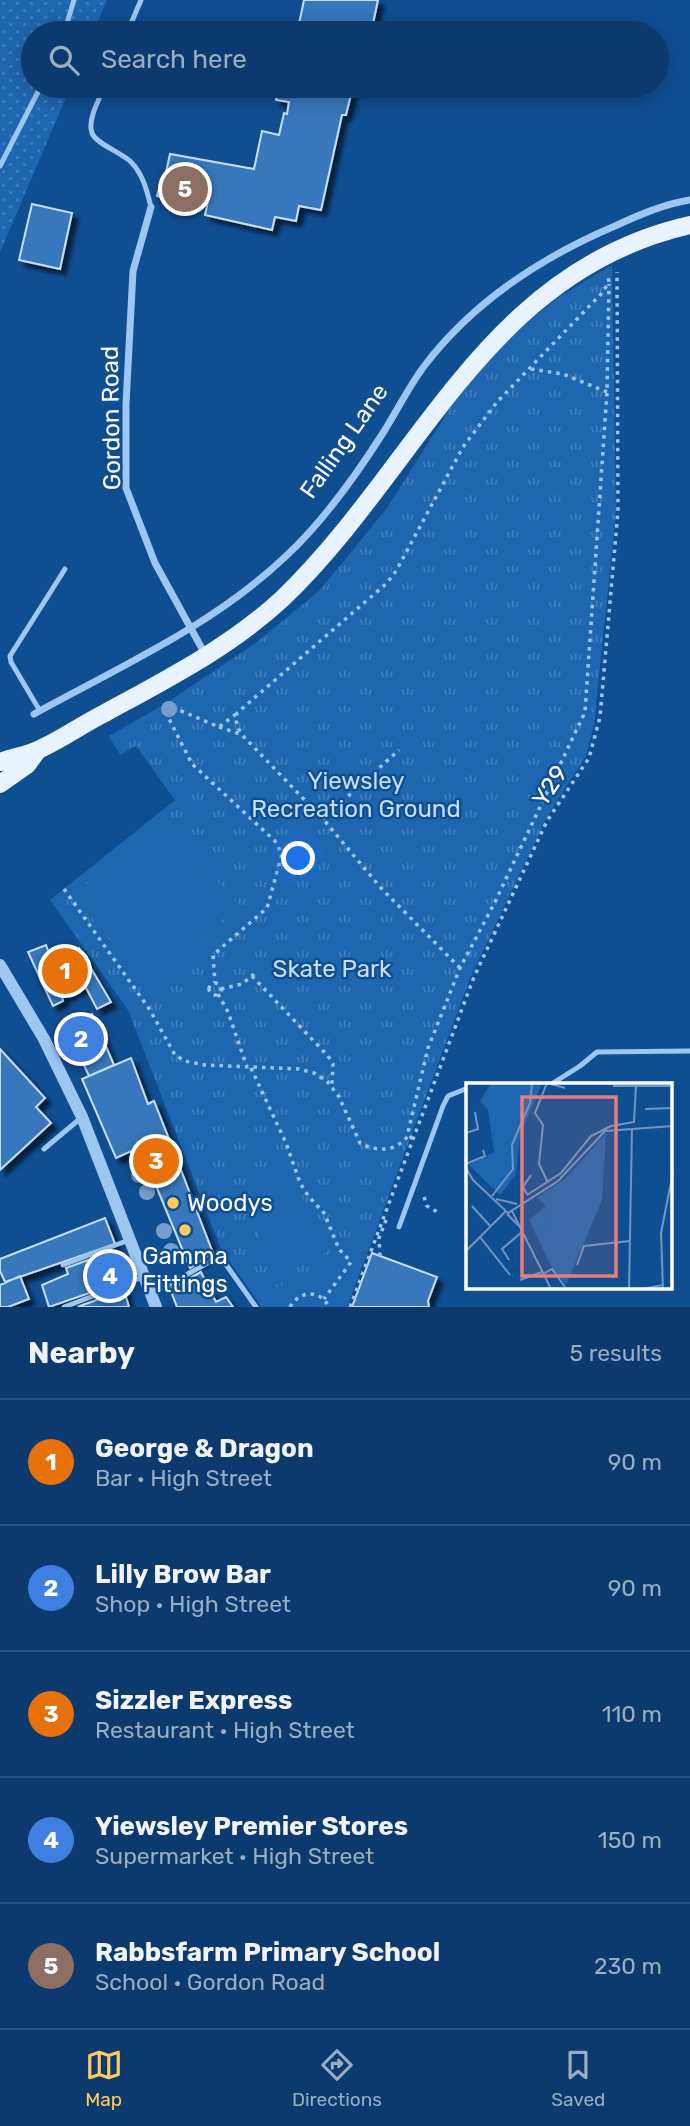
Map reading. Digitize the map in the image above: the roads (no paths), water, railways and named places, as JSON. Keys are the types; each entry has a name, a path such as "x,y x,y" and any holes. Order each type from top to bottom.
{"main road":[{"name":"Falling Lane","path":"0,762 38,750 154,686 206,656 263,615 306,573 359,512 441,403 507,328 560,282 612,251 690,225"},
{"name":"Falling Lane","path":"0,784 27,765 38,750"}],"street":[{"name":"Falling Lane","path":"37,713 191,630 239,597 286,556 316,524 382,434 424,367 460,324 495,295 537,266 599,233 653,210 690,200"},
{"name":"Gordon Road","path":"151,206 133,271 126,404 126,488 155,563 206,656"},
{"path":"0,965 4,982 44,1039 82,1117 156,1307"}],"lane":[{"path":"68,21 74,0"},
{"path":"132,21 141,0"},
{"path":"0,166 35,98"},
{"path":"100,98 92,119 92,132 98,141 133,164 144,181 151,206"},
{"path":"37,713 10,656 65,569"},
{"path":"553,1083 597,1052 690,1051"},
{"path":"399,1227 443,1106 448,1096 466,1089"},
{"path":"44,1149 82,1117"},
{"path":"63,1265 129,1240"},
{"path":"151,1294 220,1256 256,1307"},
{"path":"64,1307 143,1277"}],"place":[{"name":"Rabbsfarm Primary School","path":"185,189"},
{"name":"George & Dragon","path":"65,971"},
{"name":"Lilly Brow Bar","path":"81,1039"},
{"name":"Sizzler Express","path":"156,1161"},
{"name":"Woodys","path":"173,1203"},
{"name":"Gamma Fittings","path":"185,1230"},
{"name":"Yiewsley Premier Stores","path":"110,1276"}],"park label":[{"name":"Yiewsley Recreation Ground","path":"356,795"},
{"name":"Skate Park","path":"332,969"}]}
